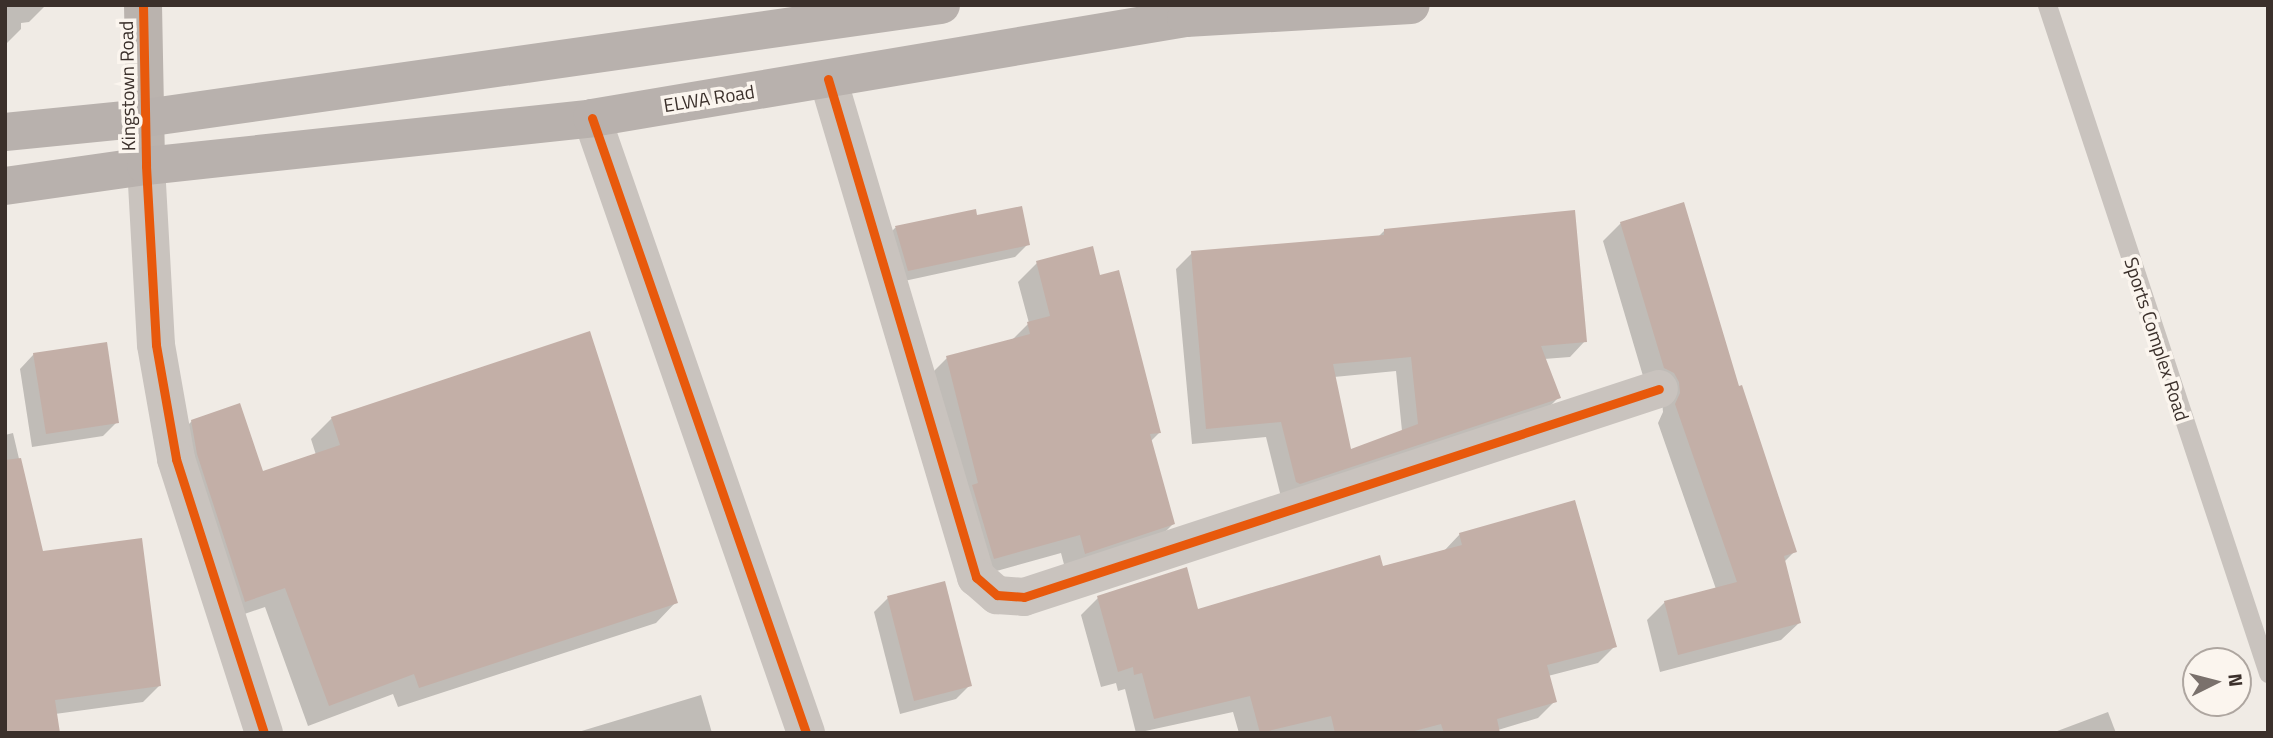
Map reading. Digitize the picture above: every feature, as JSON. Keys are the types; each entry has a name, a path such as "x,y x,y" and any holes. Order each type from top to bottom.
{"main road":[{"path":"5,132 145,118 941,5"},
{"name":"ELWA Road","path":"5,186 146,166 592,118 828,79 1190,12 1411,5"}],"street":[{"name":"Kingstown Road","path":"142,6 146,166"},
{"path":"828,79 976,577 997,595 1024,597 1660,389"},
{"path":"592,118 806,733"},
{"path":"146,166 156,345 176,459 264,733"}],"lane":[{"name":"Sports Complex Road","path":"2047,5 2268,673"}],"building":[{"path":"1684,202 1739,386 1742,385 1797,552 1784,556 1801,623 1678,655 1664,601 1737,582 1675,404 1680,393 1679,382 1674,373 1664,368 1620,222"},
{"path":"1022,206 1030,245 908,271 895,226 976,209 977,215"},
{"path":"1575,210 1587,342 1541,346 1561,398 1300,484 1296,482 1281,422 1206,429 1191,251 1384,235 1384,229","holes":["1411,357 1418,424 1351,449 1333,364"]},
{"path":"1093,246 1100,275 1119,270 1161,433 1150,434 1175,524 1085,554 1080,535 994,559 972,485 978,483 946,356 1030,334 1027,322 1050,316 1036,261"},
{"path":"590,331 678,603 419,688 414,674 329,706 285,588 245,602 197,454 191,420 240,403 263,471 340,445 331,417"},
{"path":"107,342 119,423 46,434 33,353"},
{"path":"21,458 43,551 142,538 161,686 55,700 60,733 5,733 5,460"},
{"path":"1575,500 1617,647 1547,665 1557,702 1497,719 1500,733 1444,733 1441,724 1407,733 1335,733 1331,716 1260,733 1250,696 1154,719 1142,673 1134,675 1133,667 1118,672 1097,596 1187,567 1198,609 1380,555 1383,566 1462,545 1459,533"},
{"path":"945,581 972,686 914,701 887,596"}],"cycle path":[{"path":"143,5 146,166 156,345 176,459 264,733"},
{"path":"828,79 976,577 997,595 1024,597 1659,389"},
{"path":"592,118 806,733"}]}
